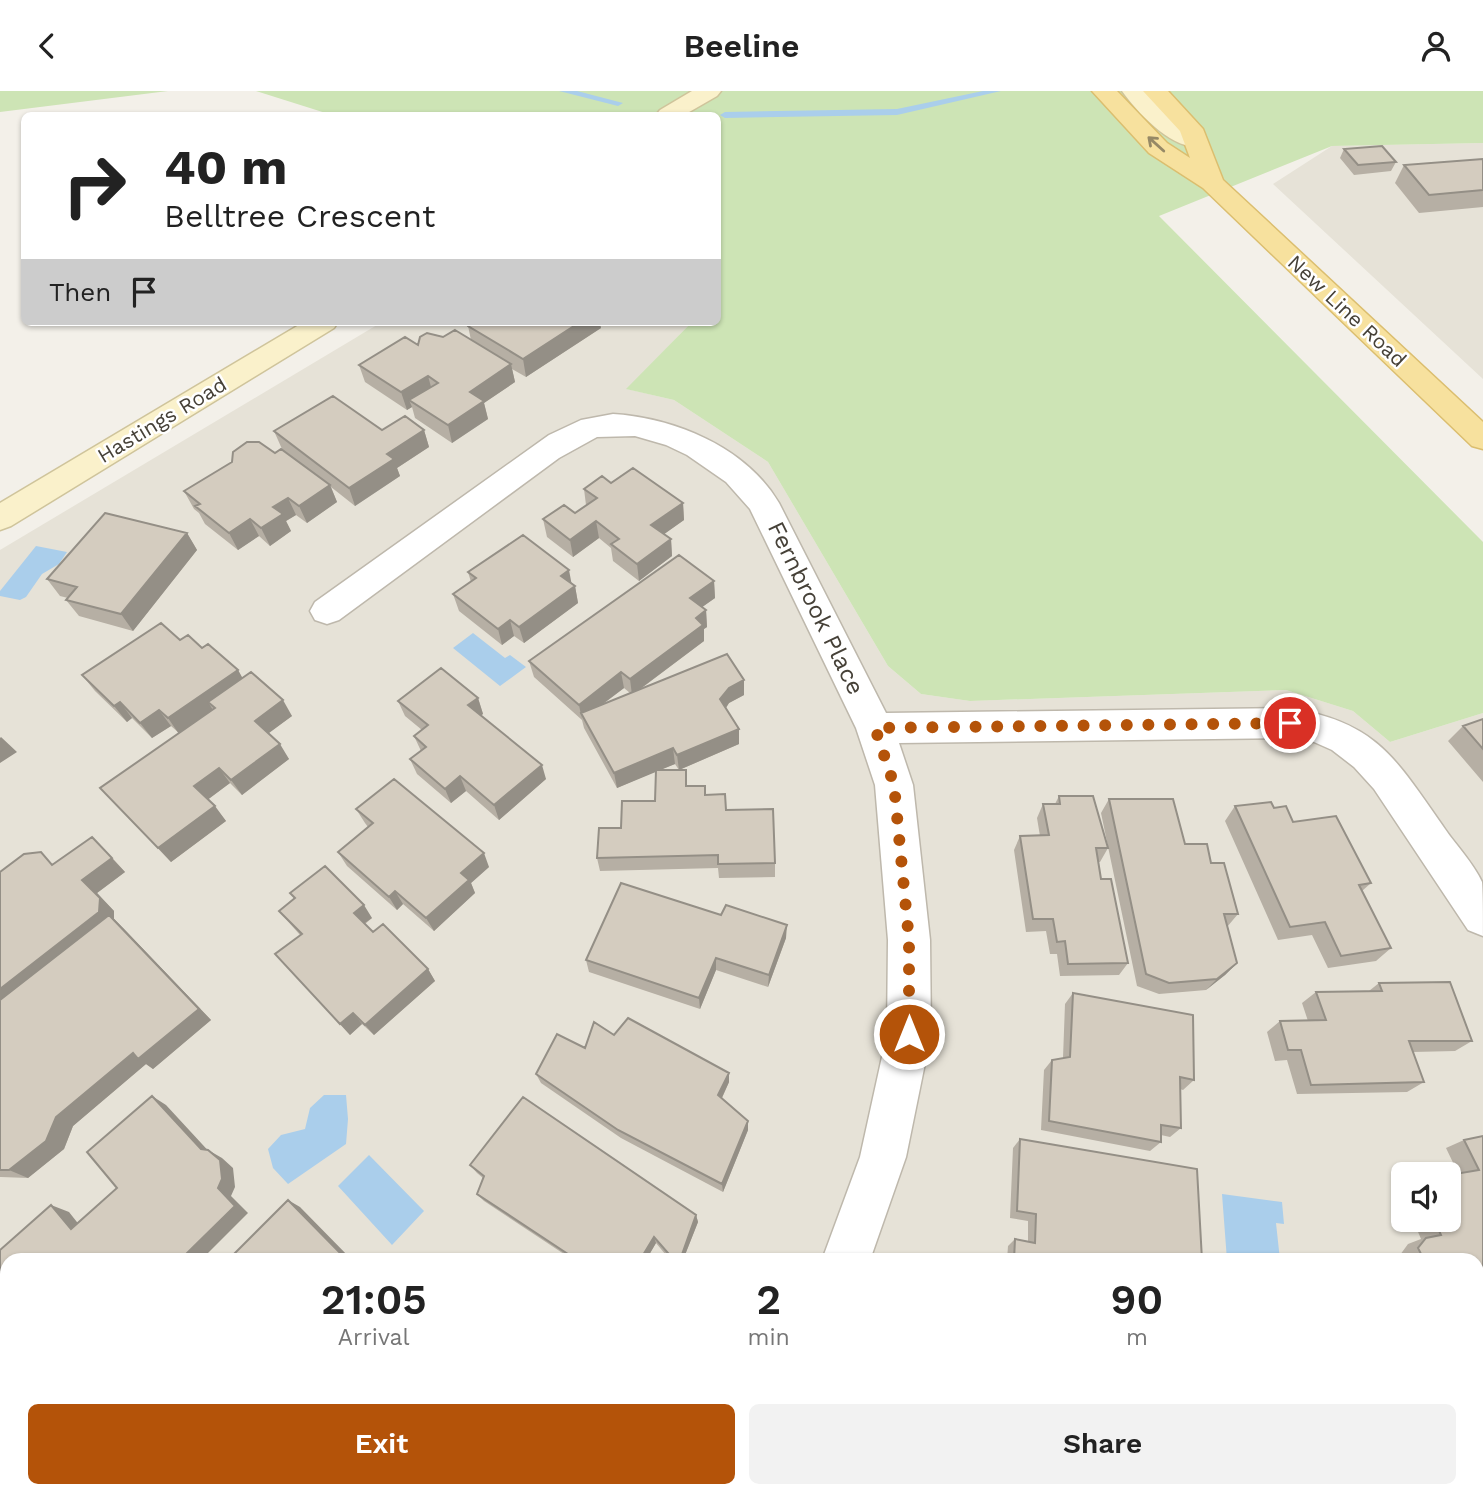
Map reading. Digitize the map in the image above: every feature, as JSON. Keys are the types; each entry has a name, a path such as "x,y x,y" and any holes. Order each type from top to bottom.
{"main road":[{"path":"673,112 709,91"},
{"name":"New Line Road","path":"1104,91 1158,148 1212,183 1483,439"},
{"path":"1134,91 1174,132 1195,141"},
{"name":"New Line Road","path":"1155,91 1191,129 1212,183"},
{"name":"Hastings Road","path":"0,518 317,326"}],"street":[{"name":"Fernbrook Place","path":"327,611 573,434 601,426 627,425 662,432 698,447 735,472 762,503 875,728 894,785 909,940 909,1034 883,1157 849,1253"},
{"path":"875,728 1290,723 1319,728 1345,739 1367,756 1387,778 1483,917"}],"shaded area":[{"path":"1483,143 1483,379 1273,184 1332,146"},
{"path":"375,326 688,326 627,389 674,400 768,462 888,666 921,694 970,701 1286,690 1353,711 1390,742 1483,713 1483,1253 0,1253 0,550"}],"green space":[{"path":"0,91 168,91 0,112"},
{"path":"256,91 1483,91 1483,143 1332,146 1159,216 1483,542 1483,713 1390,742 1353,711 1286,690 970,701 921,694 888,666 768,462 674,400 626,389 688,326 721,326 721,112 322,112"}],"water":[{"path":"36,546 67,552 59,564 42,574 26,597 20,600 0,596 0,591"},
{"path":"473,633 505,658 510,655 526,667 500,686 453,648"},
{"path":"324,1095 346,1095 346,1144 288,1184 273,1168 268,1149 281,1135 305,1129 310,1108"},
{"path":"369,1155 424,1211 392,1245 338,1186"},
{"path":"1222,1194 1282,1202 1284,1224 1276,1223 1279,1253 1226,1253"}],"building":[{"path":"1382,146 1396,162 1358,165 1344,149"},
{"path":"1483,159 1483,190 1429,195 1404,165"},
{"path":"468,326 574,326 523,359"},
{"path":"455,330 511,364 470,392 484,401 448,425 409,400 438,383 428,376 401,392 359,365 405,337 418,345 420,337 427,333 443,337"},
{"path":"333,396 382,430 405,416 424,430 387,454 394,459 349,488 274,431"},
{"path":"247,442 259,442 275,453 281,449 330,485 299,506 288,498 273,507 283,514 261,528 250,519 229,533 195,506 200,504 184,491 232,462 233,452"},
{"path":"633,468 683,503 651,525 671,539 637,564 611,544 619,539 596,521 570,540 543,519 564,505 575,513 597,498 584,489 602,476 611,483"},
{"path":"105,513 187,533 121,614 66,600 77,587 47,579"},
{"path":"523,535 569,570 561,576 575,586 519,627 510,620 498,629 453,594 476,578 468,572"},
{"path":"679,555 714,581 690,598 706,610 696,618 703,625 630,679 621,672 579,705 529,661"},
{"path":"161,623 180,640 188,635 202,648 208,644 238,670 168,718 159,710 140,723 120,702 114,706 82,675"},
{"path":"727,654 744,680 729,688 720,699 739,729 677,755 673,748 614,773 581,713"},
{"path":"441,668 478,698 468,705 542,765 494,805 460,776 445,789 410,759 426,747 414,736 428,725 398,701"},
{"path":"251,672 283,700 255,721 280,744 231,780 219,768 194,786 215,806 158,848 100,788 215,708 208,702"},
{"path":"1483,719 1483,749 1463,726"},
{"path":"656,770 686,770 686,786 705,786 705,795 725,794 726,810 773,809 775,863 718,864 718,855 597,858 599,828 621,828 622,801 655,801"},
{"path":"394,779 484,853 461,873 469,880 426,918 395,891 389,897 338,852 373,823 356,809"},
{"path":"1059,796 1093,796 1108,848 1096,848 1101,879 1111,879 1128,963 1068,964 1065,941 1057,942 1053,919 1033,919 1020,836 1049,835 1043,804 1060,804"},
{"path":"1109,799 1173,799 1185,844 1207,844 1211,863 1224,863 1238,914 1224,914 1237,963 1217,979 1169,983 1146,974"},
{"path":"1271,802 1274,808 1286,806 1293,822 1336,816 1371,883 1359,885 1391,948 1341,956 1325,922 1290,927 1235,806"},
{"path":"92,837 112,858 82,880 100,898 99,912 0,989 0,872 24,854 41,852 52,865"},
{"path":"325,866 364,905 354,913 373,932 383,924 428,969 365,1025 353,1013 340,1024 275,954 302,934 279,911 295,898 290,893"},
{"path":"621,883 721,915 726,905 787,925 769,975 716,958 699,998 586,960"},
{"path":"109,915 199,1009 138,1059 133,1053 56,1117 46,1141 9,1170 0,1170 0,1000"},
{"path":"1450,982 1472,1041 1409,1041 1424,1082 1311,1085 1301,1050 1288,1050 1280,1021 1326,1020 1316,992 1382,991 1379,983"},
{"path":"1073,993 1193,1015 1194,1080 1180,1077 1181,1128 1161,1125 1161,1142 1049,1121 1052,1060 1070,1057"},
{"path":"628,1018 729,1073 718,1095 748,1121 722,1184 618,1130 536,1074 557,1034 585,1048 594,1022 614,1035"},
{"path":"152,1096 201,1149 208,1150 220,1160 222,1179 218,1188 235,1206 187,1253 0,1253 0,1250 51,1205 71,1229 117,1188 87,1152"},
{"path":"523,1097 696,1215 682,1253 668,1253 654,1237 644,1253 566,1253 477,1194 484,1176 470,1165"},
{"path":"1483,1136 1483,1253 1420,1253 1418,1248 1426,1238 1441,1235 1440,1232 1461,1232 1461,1173 1479,1170 1464,1140"},
{"path":"1020,1139 1197,1169 1202,1253 1014,1253 1015,1239 1035,1243 1036,1214 1017,1211"},
{"path":"288,1200 340,1253 235,1253"}],"waterway":[{"path":"564,91 618,103"},
{"path":"725,115 897,112 996,91"}],"route":[{"path":"909,1034 909,940 894,785 875,728 1290,723"}]}
